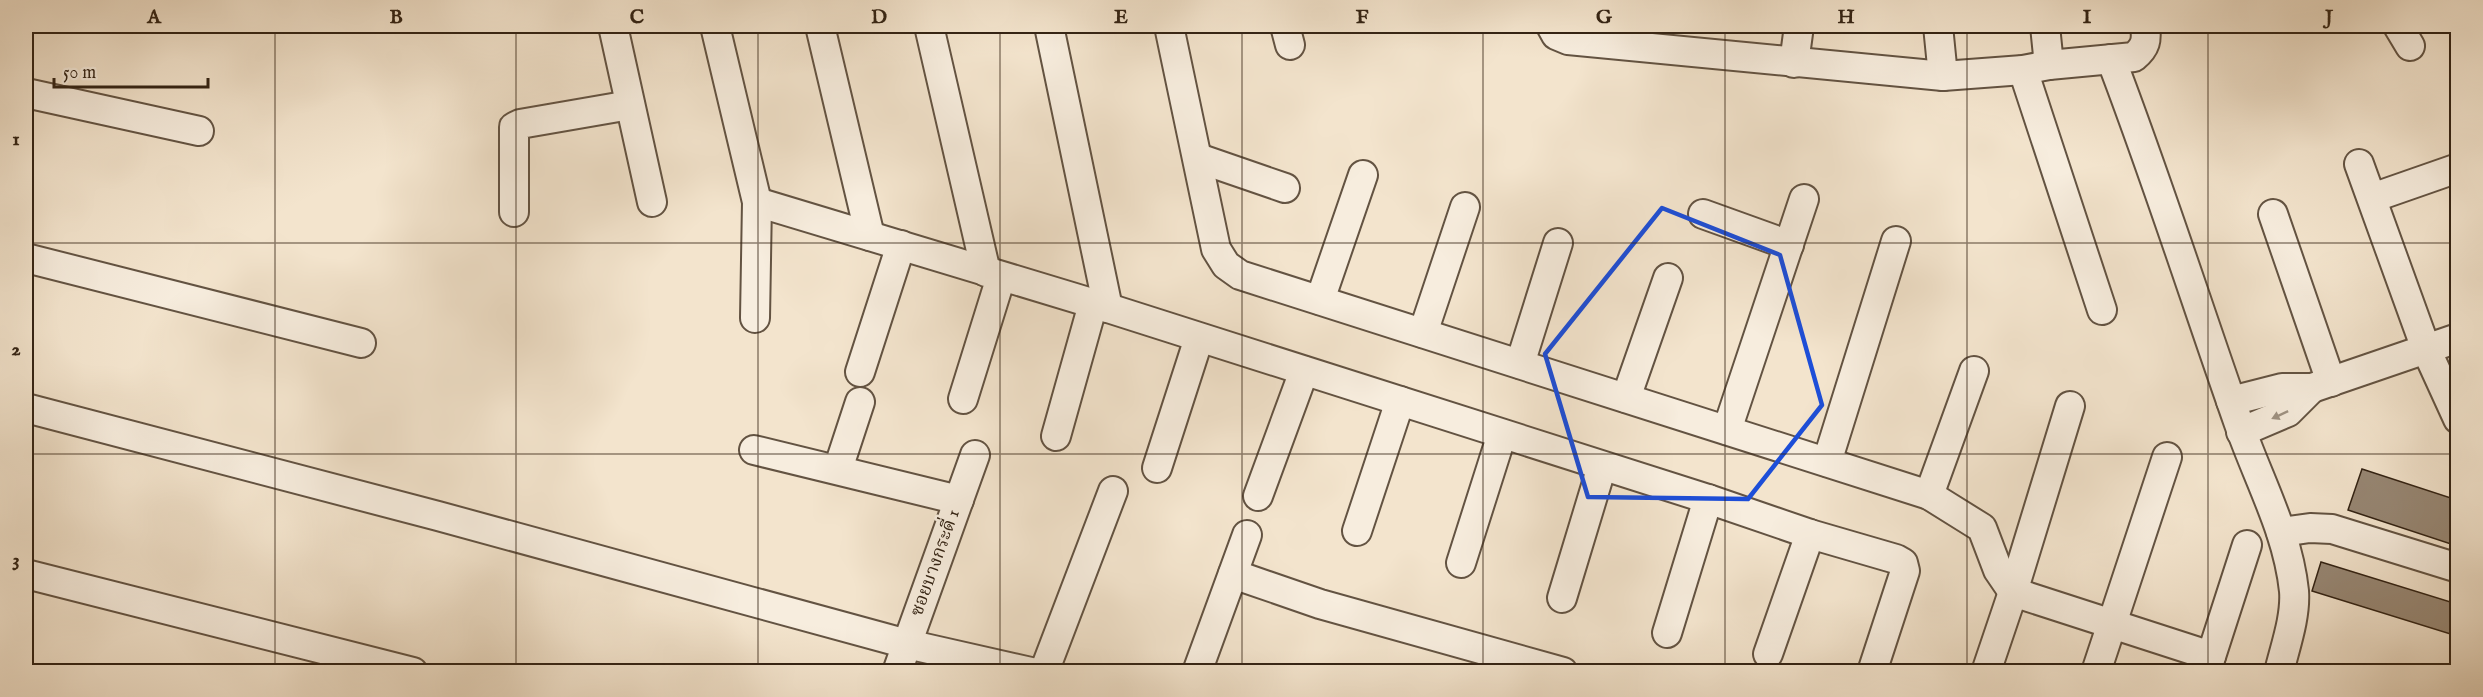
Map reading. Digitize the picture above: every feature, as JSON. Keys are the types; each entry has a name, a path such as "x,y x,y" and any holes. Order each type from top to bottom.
{"street":[{"path":"613,26 652,202"},
{"path":"715,26 757,202 755,318"},
{"path":"820,26 870,236"},
{"path":"929,26 993,274 963,399"},
{"path":"1048,26 1101,306 1056,436"},
{"path":"1169,26 1216,249 1226,265 1240,275 1929,495 1982,528 1998,570 2013,592 2113,623 2209,664 2247,545"},
{"path":"1551,26 1556,35 1568,40 1943,76 2134,57 2142,51 2147,40 2145,26"},
{"path":"1794,63 1799,26"},
{"path":"1938,26 1943,76"},
{"path":"2045,26 2036,68 2102,310"},
{"path":"2111,59 2148,156 2241,432 2282,532 2294,592 2292,616 2278,672"},
{"path":"26,93 199,131"},
{"path":"514,212 514,127 520,123 630,105"},
{"path":"1198,158 1285,188"},
{"path":"2359,164 2426,349 2457,419"},
{"path":"2372,198 2457,168"},
{"path":"1320,300 1363,175"},
{"path":"1727,430 1804,199"},
{"path":"757,202 1101,306 1708,499 1810,534 1896,559 1903,563 1905,571 1872,672"},
{"path":"1423,333 1465,207"},
{"path":"1703,214 1789,245"},
{"path":"2273,214 2322,385"},
{"path":"1827,462 1896,241"},
{"path":"1520,364 1558,243"},
{"path":"860,372 901,246"},
{"path":"26,258 361,343"},
{"path":"1626,398 1668,278"},
{"path":"1157,468 1199,338"},
{"path":"2231,401 2282,388 2322,385 2457,338"},
{"path":"1258,496 1304,371"},
{"path":"1929,495 1974,371"},
{"path":"2241,432 2288,412 2322,385"},
{"path":"1357,531 1400,401"},
{"path":"838,470 860,402"},
{"path":"1986,672 2070,406"},
{"path":"26,408 449,519 907,644 1031,672"},
{"path":"1461,563 1502,434"},
{"path":"754,450 959,500"},
{"name":"ซอยบางกระดี่ 1","path":"897,672 975,455"},
{"path":"2097,672 2167,457"},
{"path":"1562,598 1602,466"},
{"path":"1044,672 1113,491"},
{"path":"1667,633 1708,499"},
{"path":"2282,532 2310,528 2332,529 2457,568"},
{"path":"1768,654 1810,534"},
{"path":"1197,672 1247,535"},
{"path":"26,574 413,672"},
{"path":"1233,574 1320,604 1563,672"}],"highlighted area":[{"path":"1662,208 1780,255 1822,405 1748,499 1588,497 1545,354"}],"building":[{"path":"2362,469 2457,500 2457,546 2348,510"},
{"path":"2321,562 2457,604 2457,636 2312,591"}]}
